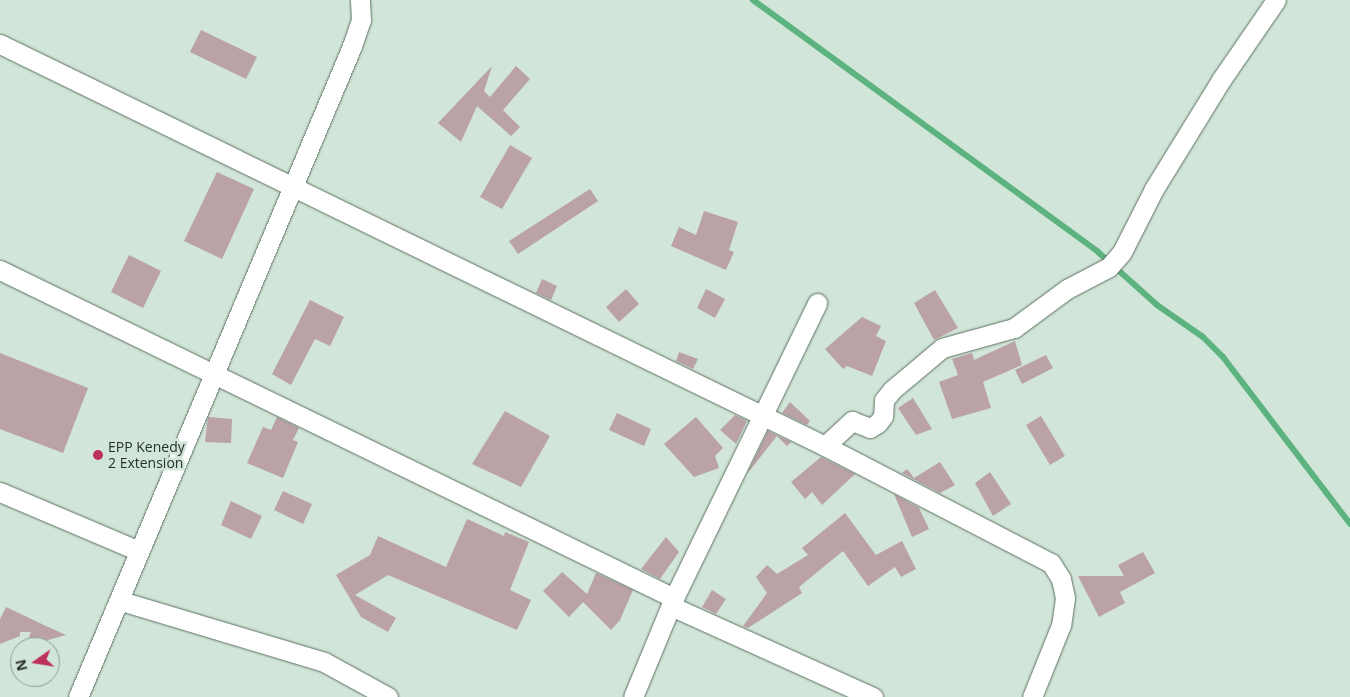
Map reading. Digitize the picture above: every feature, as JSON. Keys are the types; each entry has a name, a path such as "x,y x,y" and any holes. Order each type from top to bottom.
{"street":[{"path":"78,697 121,601 139,551 352,46 361,20 360,0"},
{"path":"825,446 852,421 870,428 878,424 884,416 884,400 892,390 942,348 1014,328 1067,289 1109,267 1122,252 1154,189 1221,80 1276,0"},
{"path":"0,44 825,446 1051,563 1061,580 1065,598 1062,625 1032,697"},
{"path":"0,270 215,374 673,602 873,697"},
{"path":"633,697 673,602 817,303"},
{"path":"0,492 139,551"},
{"path":"121,601 324,662 388,697"}],"building":[{"path":"201,30 257,57 246,79 190,52"},
{"path":"492,66 484,91 490,97 516,66 530,79 503,110 520,127 511,136 477,106 461,142 438,123"},
{"path":"510,145 532,158 502,209 480,197"},
{"path":"217,172 254,189 222,259 184,241"},
{"path":"590,189 598,201 518,254 509,241"},
{"path":"704,211 738,222 729,250 734,252 726,270 671,246 679,227 696,235"},
{"path":"129,255 161,271 143,308 111,292"},
{"path":"542,279 557,286 551,300 536,293"},
{"path":"626,289 639,304 619,322 606,307"},
{"path":"706,289 725,299 715,318 697,308"},
{"path":"935,290 958,328 934,340 914,303"},
{"path":"310,300 344,317 330,346 315,339 291,385 272,374"},
{"path":"862,317 881,326 876,336 886,341 872,376 847,366 843,369 825,349"},
{"path":"1015,341 1022,365 983,382 991,408 952,419 939,382 958,375 952,359 972,353 974,360"},
{"path":"679,352 698,359 693,369 676,361"},
{"path":"0,353 88,388 63,453 0,429"},
{"path":"1046,355 1053,368 1022,384 1015,370"},
{"path":"913,398 932,429 916,435 898,408"},
{"path":"790,402 810,421 807,425 782,413"},
{"path":"505,411 550,436 521,487 472,464"},
{"path":"617,413 651,429 644,446 609,430"},
{"path":"735,415 747,421 736,444 720,430"},
{"path":"1041,416 1065,456 1050,465 1026,425"},
{"path":"208,417 232,419 231,443 205,442"},
{"path":"277,417 299,428 293,440 298,442 283,478 247,463 263,427 271,430"},
{"path":"696,417 723,448 715,456 719,468 694,477 664,444"},
{"path":"768,431 791,442 787,446 777,436 747,474"},
{"path":"821,457 855,474 822,505 812,492 805,499 791,482"},
{"path":"940,462 955,485 940,493 902,473 907,469 914,478"},
{"path":"990,472 1011,504 993,516 975,483"},
{"path":"283,491 312,504 303,524 274,510"},
{"path":"894,494 919,508 929,529 912,537"},
{"path":"231,501 262,516 251,539 221,525"},
{"path":"845,513 876,555 902,541 916,569 901,577 895,567 868,586 843,551 799,587 802,593 748,628 743,626 767,593 756,577 767,565 777,574 808,555 802,548"},
{"path":"467,519 504,536 505,532 529,542 510,590 531,600 517,630 388,575 355,595 396,618 388,632 361,617 336,575 370,555 378,536 446,567"},
{"path":"666,537 679,552 660,579 641,569"},
{"path":"1143,552 1155,573 1120,592 1125,603 1099,617 1078,576 1124,576 1118,565"},
{"path":"562,572 587,594 596,573 633,590 620,620 611,630 583,602 569,617 543,591"},
{"path":"712,590 726,599 716,614 702,607"},
{"path":"6,607 66,635 59,637 29,637 31,632 20,632 20,636 10,637 10,640 0,644 0,619"}],"waterway":[{"path":"753,0 1098,252 1157,305 1203,337 1223,357 1350,524"}],"place":[{"name":"EPP Kenedy 2 Extension","path":"98,455"}]}
